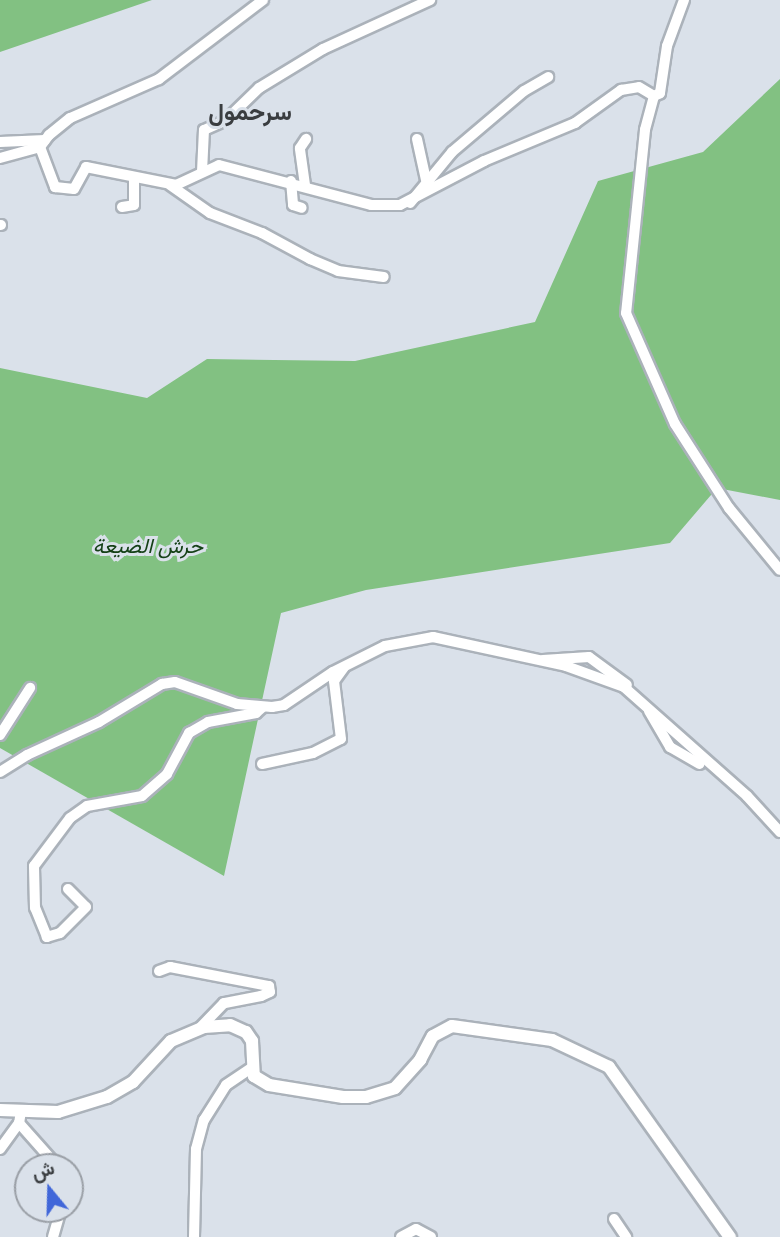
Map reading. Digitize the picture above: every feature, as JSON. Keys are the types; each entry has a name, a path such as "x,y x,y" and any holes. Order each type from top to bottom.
{"street":[{"path":"0,158 42,144 70,118 159,79 263,0"},
{"path":"202,172 204,130 226,120 259,88 323,49 430,0"},
{"path":"654,96 660,93 667,46 684,0"},
{"path":"410,203 426,180 471,136 548,77"},
{"path":"170,185 212,166 232,166 371,205 410,203 476,165 590,114 621,90 639,87 654,96"},
{"path":"654,96 643,143 625,304 628,322 675,424 742,526 780,570"},
{"path":"304,185 300,148 306,139"},
{"path":"417,139 426,180"},
{"path":"0,142 42,144"},
{"path":"42,144 60,190 74,189 86,167 128,172 134,178 170,185 210,213 262,233 310,260 338,271 384,277"},
{"path":"121,207 134,205 134,178"},
{"path":"290,181 293,205 302,208"},
{"path":"0,772 168,682 237,704 284,705 344,666 396,642 426,638 601,676 634,694 747,796 780,832"},
{"path":"262,764 313,753 341,739 334,681 344,666"},
{"path":"0,734 30,688"},
{"path":"646,704 670,747 699,764"},
{"path":"68,889 86,907 60,933 47,937 35,908 34,866 76,812 142,796 167,774 188,733 208,722 256,713 263,706"},
{"path":"0,1110 20,1117 65,1111 114,1094 138,1077 171,1041 201,1027 224,1003 270,992 270,986 170,967 159,971"},
{"path":"201,1027 230,1026 246,1032 251,1041 254,1076 269,1085 332,1096 366,1097 401,1083 433,1036 445,1028 552,1041 609,1067 730,1237"},
{"path":"194,1237 197,1149 204,1120 226,1085 253,1068"},
{"path":"0,1149 20,1117"},
{"path":"20,1117 47,1153"},
{"path":"614,1219 626,1237"},
{"path":"401,1237 416,1229 431,1237"}],"green space":[{"path":"0,0 152,0 0,52"},
{"name":"حرش الضيعة","path":"780,79 780,500 717,488 670,543 366,590 281,613 224,876 0,748 0,368 147,398 207,359 355,361 535,322 598,181 703,152"}],"district":[{"name":"سرحمول","path":"250,112"}]}
